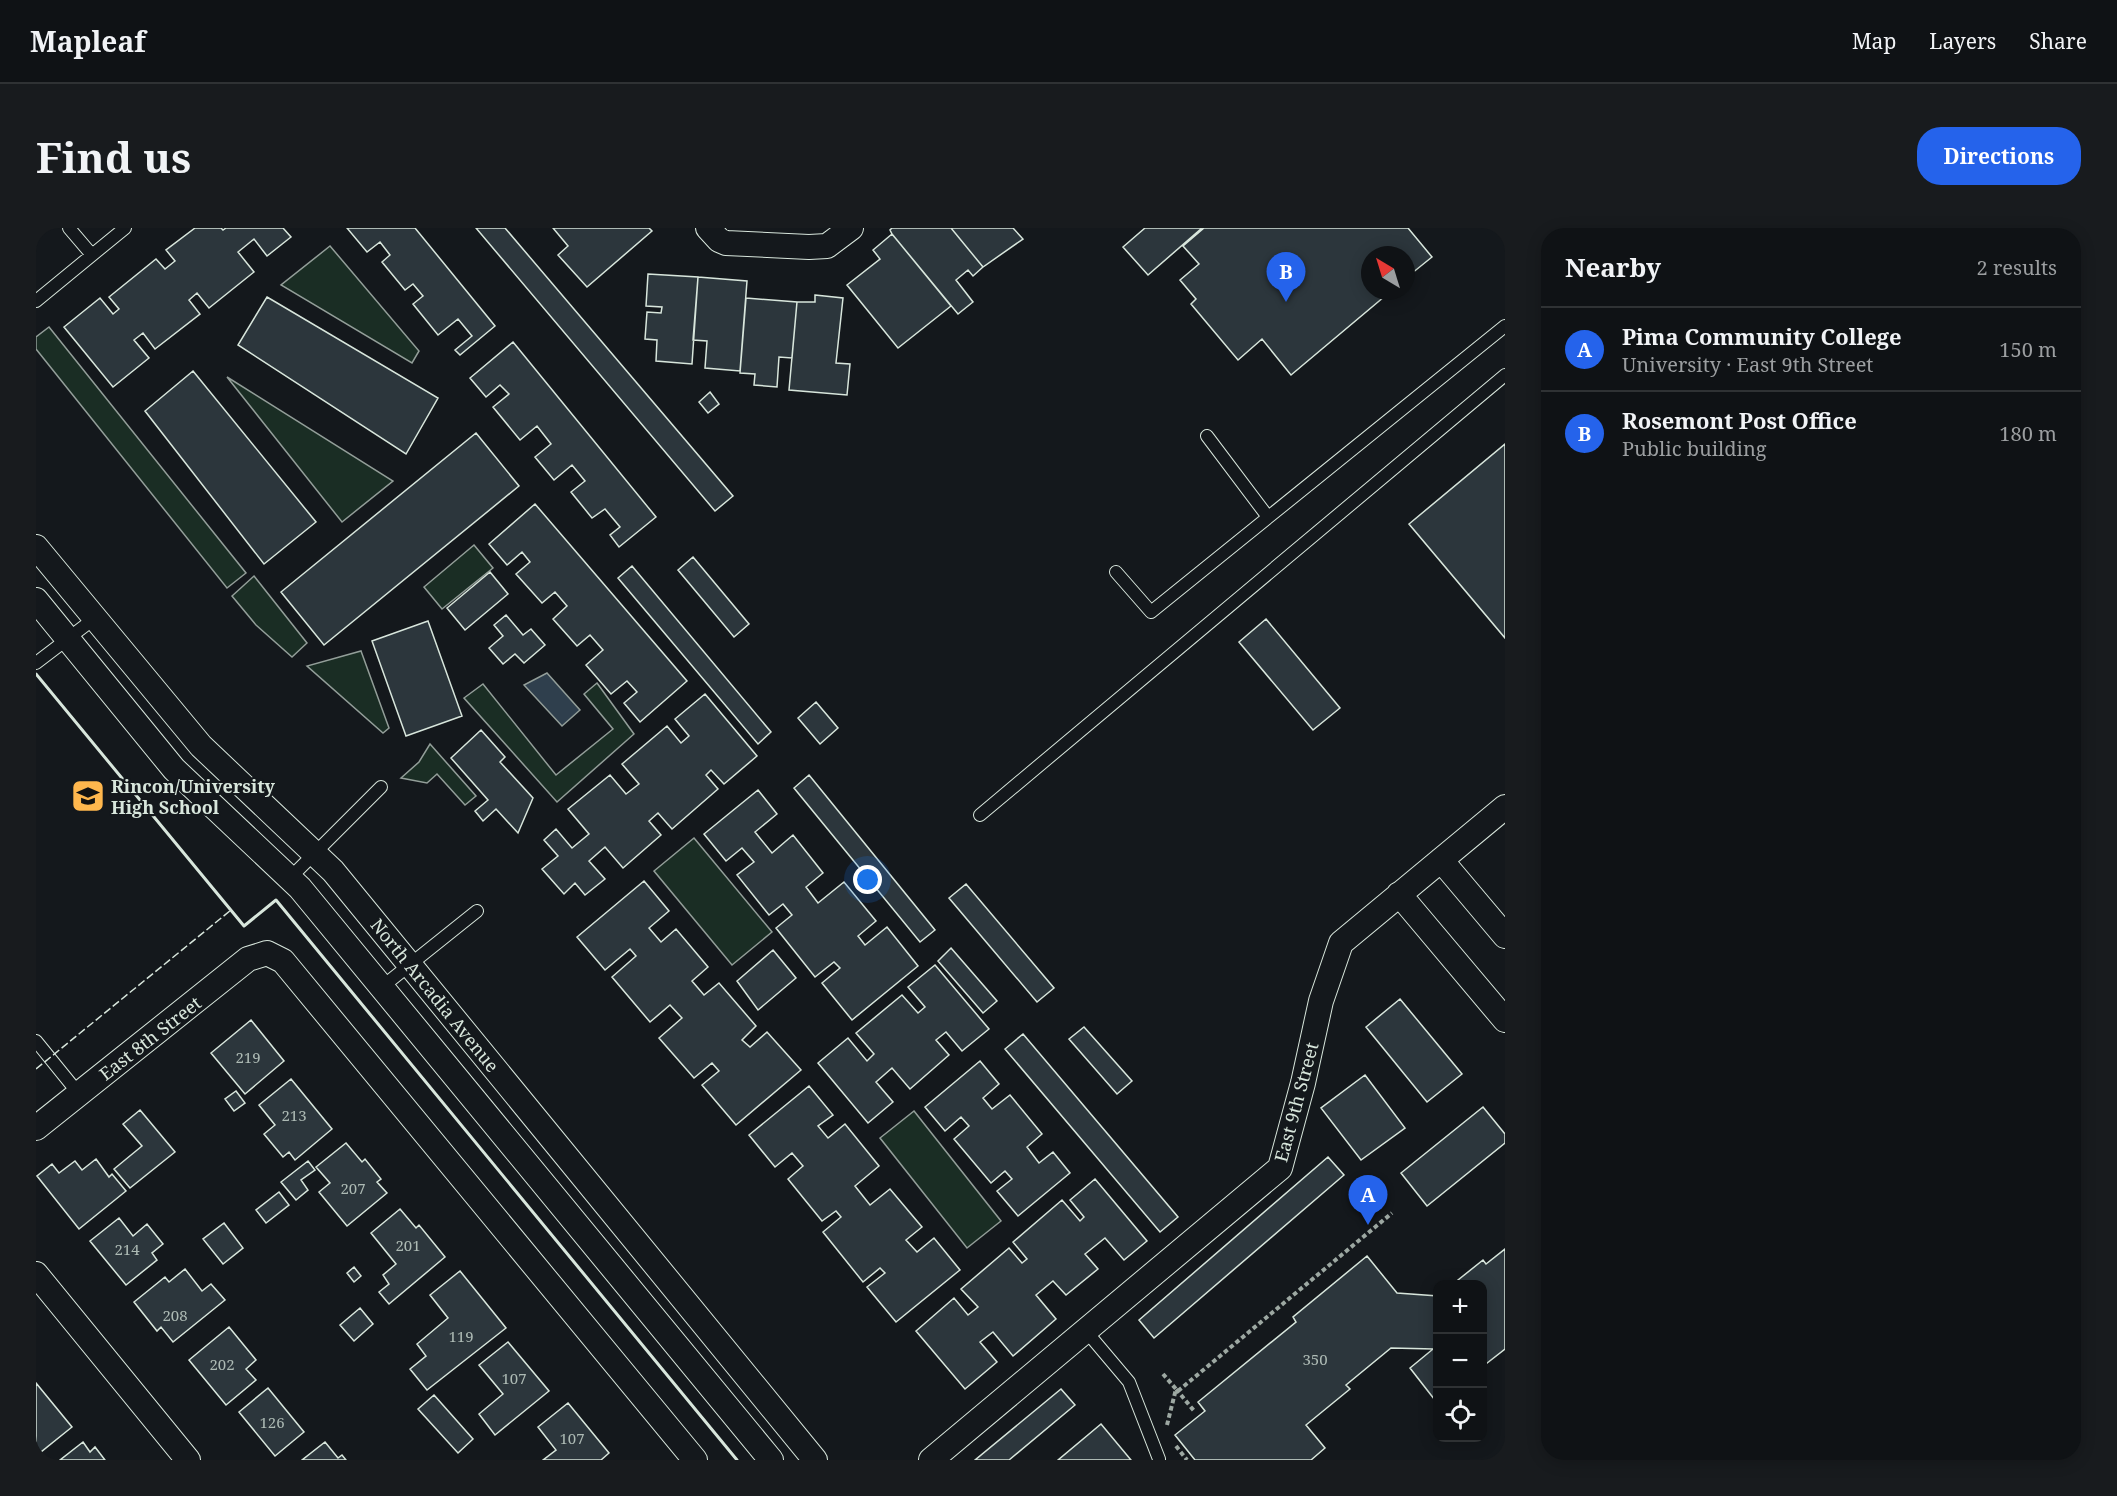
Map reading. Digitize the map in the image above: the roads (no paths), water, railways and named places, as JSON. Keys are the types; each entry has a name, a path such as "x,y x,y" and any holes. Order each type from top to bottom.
{"street":[{"path":"711,232 726,243 809,247 827,246 851,228"},
{"name":"North Arcadia Avenue","path":"36,547 201,746 333,871 815,1460"},
{"name":"North Arcadia Avenue","path":"36,600 174,769 300,888 771,1460"},
{"name":"East 9th Street","path":"931,1460 1280,1168 1322,1001 1341,943 1505,807"},
{"path":"1441,860 1505,936"},
{"path":"1399,894 1505,1020"},
{"name":"East 8th Street","path":"36,1128 248,959 267,953 283,961 695,1460"},
{"path":"519,1154 546,1131"},
{"path":"36,1274 188,1460"},
{"path":"650,1313 677,1292"}],"lane":[{"path":"69,228 92,255"},
{"path":"36,301 125,228"},
{"path":"1116,572 1151,612 1505,326"},
{"path":"980,815 1505,375"},
{"path":"1207,436 1268,517"},
{"path":"36,663 95,618"},
{"path":"290,878 381,787"},
{"path":"382,987 477,911"},
{"path":"36,1041 79,1094"},
{"path":"1086,1331 1129,1382 1160,1459"}],"water":[{"path":"547,673 580,710 562,726 524,685"}],"place":[{"name":"Rosemont Post Office","path":"1286,302"},
{"name":"Rincon/University High School","path":"88,796"},
{"name":"Pima Community College","path":"1368,1225"}]}
